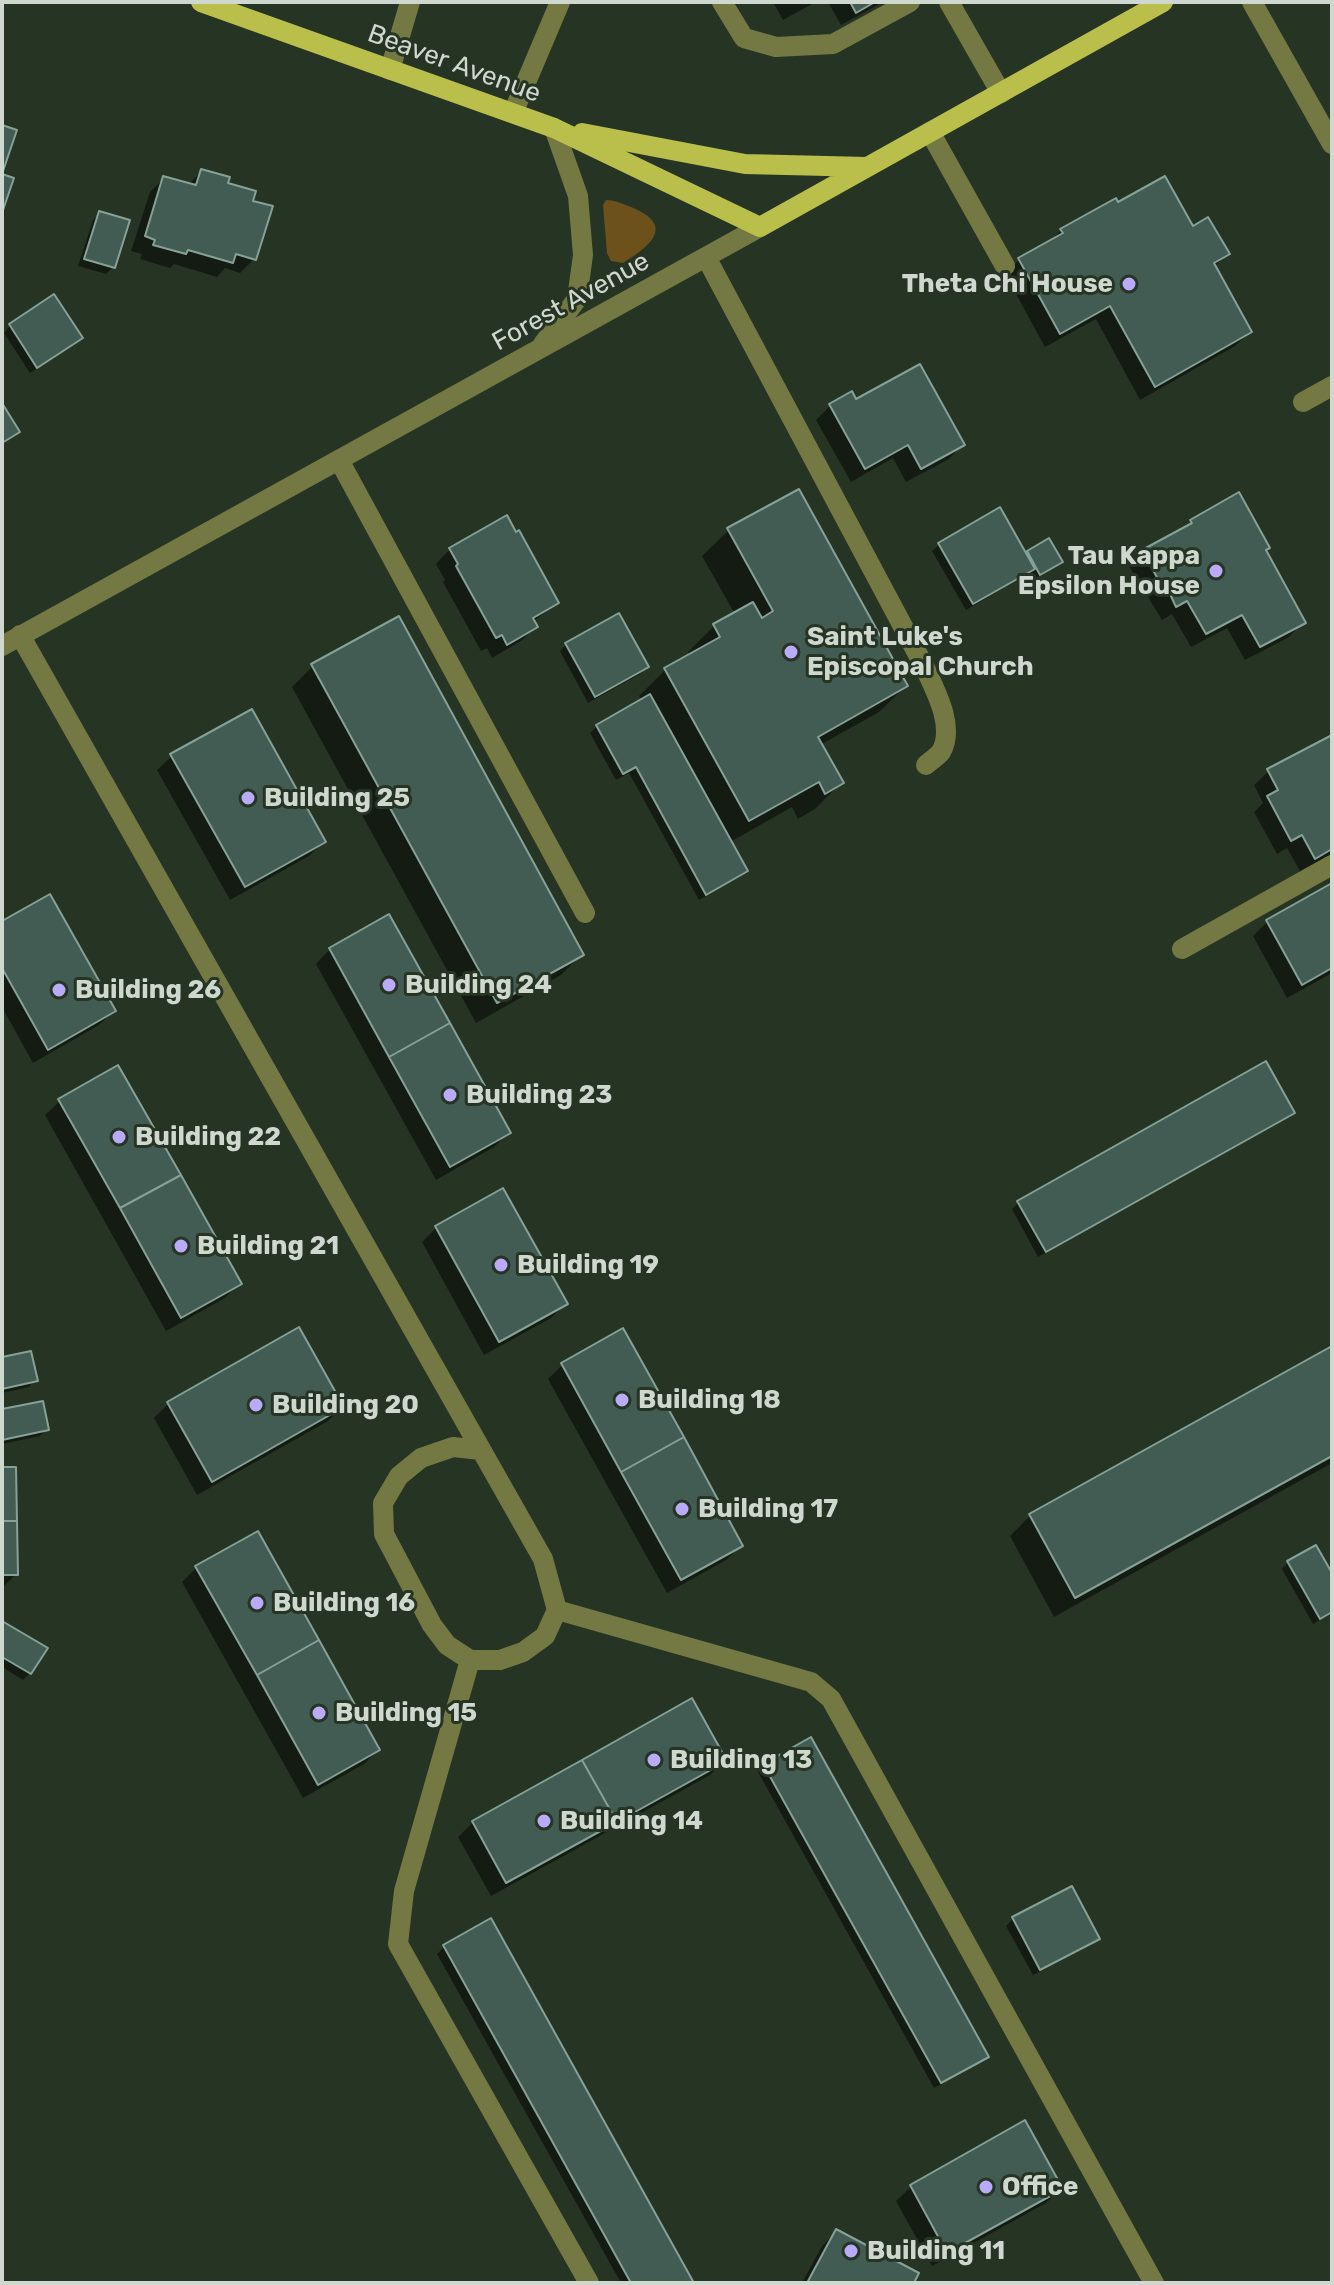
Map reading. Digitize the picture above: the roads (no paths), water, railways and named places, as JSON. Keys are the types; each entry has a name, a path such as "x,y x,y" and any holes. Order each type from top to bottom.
{"main road":[{"name":"Beaver Avenue","path":"201,2 554,128 760,227"},
{"name":"Forest Avenue","path":"760,227 1163,2"},
{"name":"Beaver Avenue","path":"554,128 745,164 868,167"}],"street":[{"path":"390,70 410,2"},
{"path":"513,113 560,2"},
{"path":"722,2 744,38 776,47 833,44 910,2"},
{"path":"949,2 1001,93"},
{"path":"1252,2 1332,144"},
{"path":"538,351 577,299 583,255 578,196 554,128"},
{"path":"930,132 1005,266"},
{"name":"Forest Avenue","path":"11,640 760,227"},
{"path":"706,257 923,664 939,700 946,722 941,751 926,765"},
{"path":"1303,402 1332,386"},
{"path":"339,460 585,913"},
{"path":"11,640 481,1450 543,1559 557,1610 545,1636 523,1652 500,1660 470,1660 447,1645 432,1625 384,1534 383,1503 399,1476 421,1458 453,1447 481,1450"},
{"path":"1182,949 1332,865"},
{"path":"557,1610 811,1682 831,1699 1153,2283"},
{"path":"470,1660 404,1891 398,1944 589,2283"}],"place":[{"name":"Theta Chi House","path":"1129,284"},
{"name":"Tau Kappa Epsilon House","path":"1216,571"},
{"name":"Saint Luke's Episcopal Church","path":"791,652"},
{"name":"Building 25","path":"248,798"},
{"name":"Building 24","path":"389,985"},
{"name":"Building 26","path":"59,990"},
{"name":"Building 23","path":"450,1095"},
{"name":"Building 22","path":"119,1137"},
{"name":"Building 21","path":"181,1246"},
{"name":"Building 19","path":"501,1265"},
{"name":"Building 18","path":"622,1400"},
{"name":"Building 20","path":"256,1405"},
{"name":"Building 17","path":"682,1509"},
{"name":"Building 16","path":"257,1603"},
{"name":"Building 15","path":"319,1713"},
{"name":"Building 13","path":"654,1760"},
{"name":"Building 14","path":"544,1821"},
{"name":"Office","path":"986,2187"},
{"name":"Building 11","path":"851,2251"}]}
